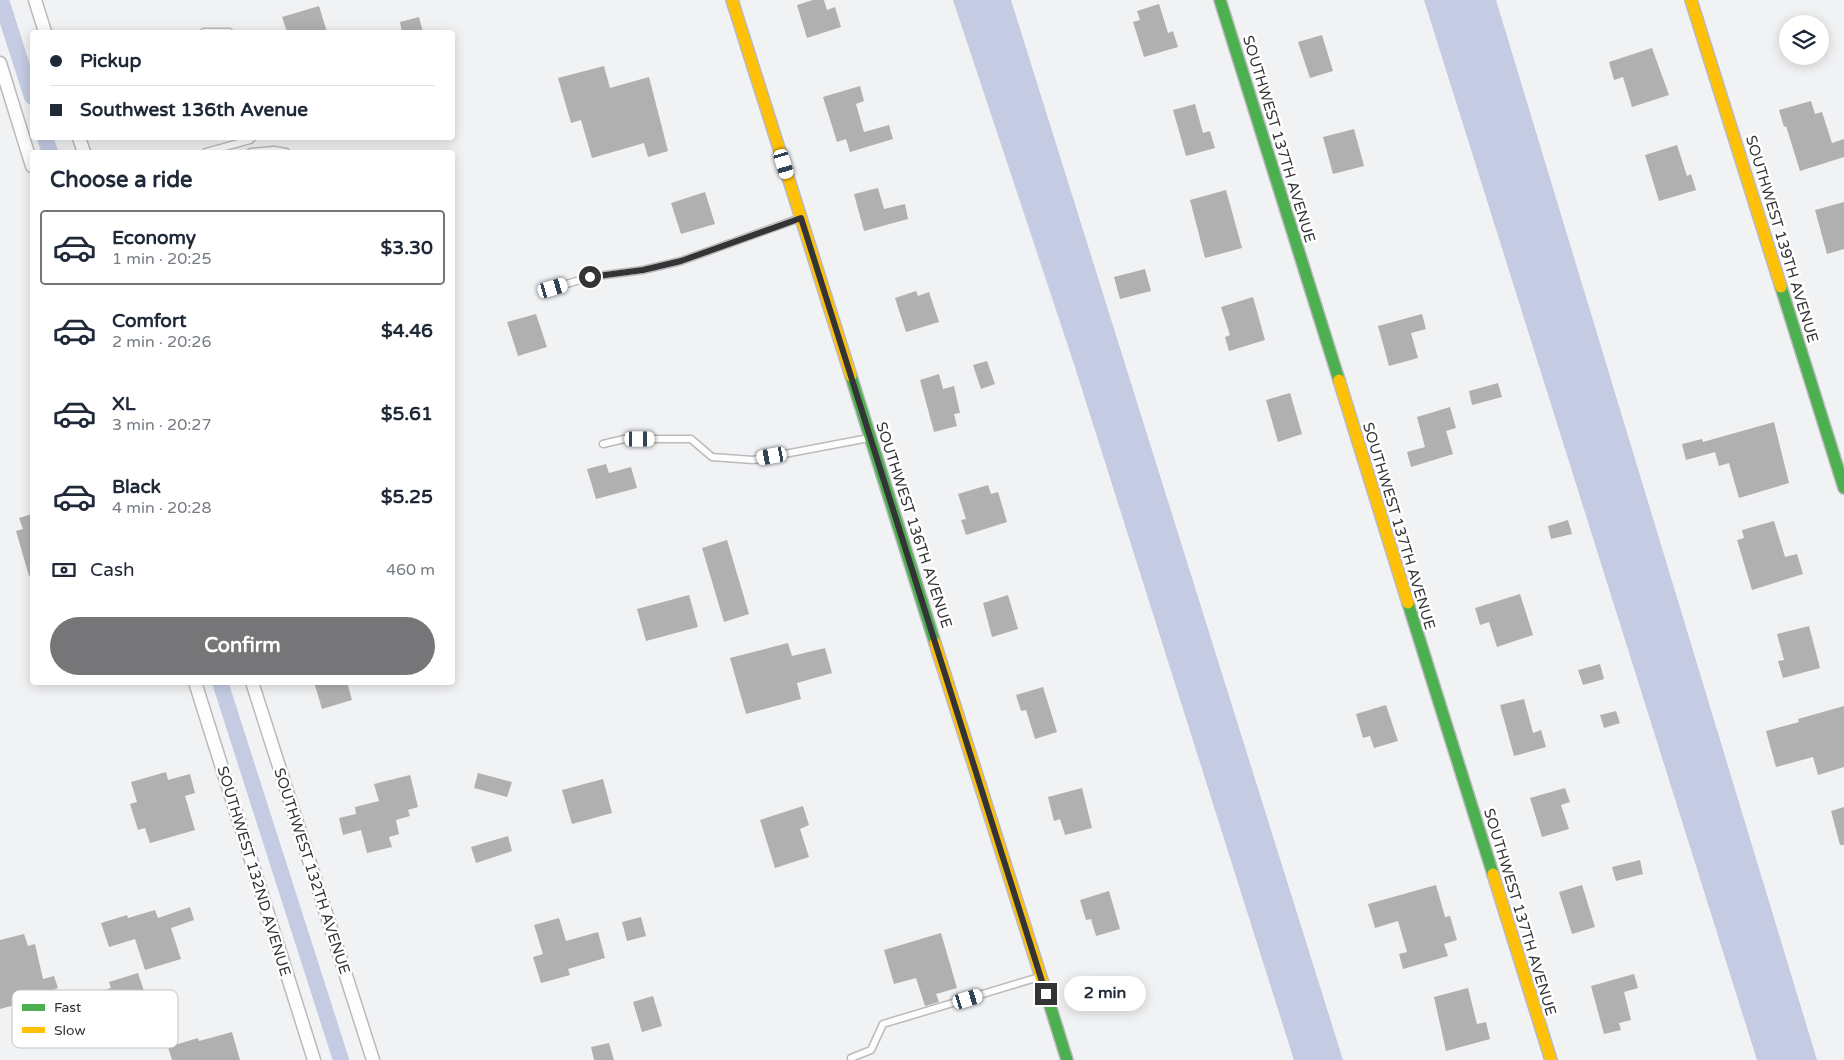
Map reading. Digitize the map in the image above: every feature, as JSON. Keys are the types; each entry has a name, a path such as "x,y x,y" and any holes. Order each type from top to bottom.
{"street":[{"path":"35,0 45,30"},
{"name":"SOUTHWEST 136TH AVENUE","path":"732,0 1067,1060"},
{"name":"SOUTHWEST 137TH AVENUE","path":"1220,0 1550,1060"},
{"name":"SOUTHWEST 139TH AVENUE","path":"1691,0 1844,488"},
{"path":"0,63 30,160"},
{"name":"SOUTHWEST 132ND AVENUE","path":"196,685 314,1060"},
{"name":"SOUTHWEST 132TH AVENUE","path":"253,685 372,1060"}],"lane":[{"path":"213,150 250,140"},
{"path":"553,288 590,277 643,270 681,261 801,218"},
{"path":"603,444 624,439 691,439 712,457 753,460 871,438"},
{"path":"851,1058 871,1050 883,1024 1041,977"}],"water":[{"path":"953,0 1011,0 1343,1060 1294,1060 1074,364"},
{"path":"1424,0 1496,0 1817,1060 1757,1060"}],"building":[{"path":"813,0 824,0 827,10 835,7 841,27 807,38 797,5"},
{"path":"1159,4 1168,33 1173,31 1178,47 1144,57 1133,22 1140,20 1137,11"},
{"path":"319,6 326,30 286,30 282,17"},
{"path":"419,17 422,30 402,30 400,22"},
{"path":"1322,35 1333,71 1310,78 1298,42"},
{"path":"1652,48 1669,95 1632,107 1623,77 1614,80 1609,62"},
{"path":"604,66 610,88 649,77 668,151 648,157 644,143 592,158 581,120 571,123 558,78"},
{"path":"860,86 864,101 856,104 864,132 889,125 893,139 850,152 846,139 837,142 823,97"},
{"path":"1811,101 1815,114 1822,112 1832,143 1844,139 1844,157 1800,171 1779,110"},
{"path":"1195,104 1203,133 1210,131 1215,148 1186,156 1173,110"},
{"path":"1354,129 1364,166 1333,174 1323,137"},
{"path":"1677,145 1687,176 1691,174 1696,190 1659,201 1645,155"},
{"path":"878,188 884,209 905,204 908,219 864,231 854,194"},
{"path":"1226,190 1242,248 1205,258 1190,200"},
{"path":"705,192 715,224 681,234 671,203"},
{"path":"1844,202 1844,249 1827,254 1815,210"},
{"path":"1145,269 1151,291 1120,299 1114,277"},
{"path":"916,291 918,296 929,292 939,322 906,332 895,298"},
{"path":"1253,297 1265,340 1229,351 1225,337 1230,335 1221,307"},
{"path":"536,314 547,347 518,356 507,322"},
{"path":"1422,314 1426,329 1411,333 1418,358 1389,366 1378,326"},
{"path":"987,361 995,384 981,389 973,365"},
{"path":"939,374 943,389 954,386 960,413 954,414 957,426 934,432 920,380"},
{"path":"1498,383 1502,397 1472,405 1469,391"},
{"path":"1290,393 1302,434 1278,442 1266,400"},
{"path":"1450,407 1456,428 1446,431 1453,454 1411,467 1407,452 1425,447 1417,417"},
{"path":"1774,422 1789,483 1739,498 1729,463 1719,466 1715,452 1686,460 1682,444 1702,439 1703,442"},
{"path":"606,464 609,473 631,467 637,488 596,499 587,469"},
{"path":"988,485 991,494 998,492 1007,522 966,535 961,520 966,519 958,494"},
{"path":"30,515 30,576 16,531 23,529 19,518"},
{"path":"1568,520 1572,534 1551,539 1548,526"},
{"path":"1774,521 1785,557 1797,554 1803,574 1752,590 1737,540 1744,538 1742,530"},
{"path":"727,540 749,614 724,622 702,548"},
{"path":"1520,594 1533,635 1497,647 1489,622 1480,625 1475,608"},
{"path":"689,595 698,627 646,641 637,609"},
{"path":"1008,595 1018,629 992,637 983,603"},
{"path":"1809,626 1820,668 1783,678 1778,661 1784,660 1777,634"},
{"path":"788,643 792,656 825,648 832,673 797,683 801,699 746,714 730,658"},
{"path":"1600,664 1604,679 1583,685 1578,670"},
{"path":"315,685 348,685 352,700 322,709"},
{"path":"1043,687 1057,732 1035,739 1026,710 1021,711 1016,695"},
{"path":"1524,699 1533,733 1541,730 1546,747 1514,756 1500,705"},
{"path":"1386,705 1398,741 1374,748 1370,736 1363,738 1356,714"},
{"path":"1844,706 1844,767 1818,775 1813,757 1776,767 1766,731 1799,722 1798,719"},
{"path":"1616,711 1620,723 1604,728 1600,715"},
{"path":"166,772 168,780 190,774 195,793 185,796 195,830 150,843 145,828 138,830 130,804 137,802 131,782"},
{"path":"478,773 512,782 507,797 474,788"},
{"path":"410,775 418,807 408,810 410,816 396,820 399,834 389,837 392,847 367,853 361,830 343,835 339,818 356,814 355,807 379,801 374,784"},
{"path":"603,779 612,813 572,824 562,790"},
{"path":"1082,788 1092,828 1065,835 1060,819 1054,821 1048,797"},
{"path":"1565,788 1570,802 1561,805 1569,829 1542,837 1530,798"},
{"path":"803,806 809,825 800,829 809,857 775,868 760,820"},
{"path":"1844,807 1844,845 1840,845 1831,811"},
{"path":"508,836 512,851 476,863 471,847"},
{"path":"1640,860 1643,874 1616,881 1612,867"},
{"path":"1436,885 1445,917 1450,916 1457,940 1444,944 1448,956 1403,969 1399,954 1407,952 1398,921 1375,928 1368,904"},
{"path":"1582,885 1595,927 1572,934 1559,892"},
{"path":"1109,891 1120,929 1096,936 1091,919 1086,920 1080,900"},
{"path":"190,907 194,920 171,928 181,959 145,970 135,939 109,947 101,923 127,915 128,918 155,910 158,918"},
{"path":"641,917 646,936 627,941 622,922"},
{"path":"559,918 566,941 598,932 605,958 568,969 570,975 541,983 533,957 543,954 534,925"},
{"path":"941,933 957,988 936,994 939,1002 925,1006 916,978 894,984 884,950"},
{"path":"24,934 28,946 35,944 43,979 54,976 58,988 53,990 12,990 12,1006 0,1009 0,940"},
{"path":"138,973 144,990 105,990 111,988 109,982"},
{"path":"1634,974 1638,988 1624,992 1631,1020 1619,1023 1621,1030 1604,1034 1591,986"},
{"path":"1468,988 1477,1024 1486,1022 1490,1039 1446,1051 1434,997"},
{"path":"653,996 662,1026 642,1032 633,1002"},
{"path":"232,1032 240,1060 172,1060 168,1048 178,1048 178,1044 198,1038 199,1041"},
{"path":"609,1043 614,1060 594,1060 591,1047"}],"waterway":[{"path":"1,0 30,91"},
{"path":"46,140 49,150"},
{"path":"221,685 341,1060"}],"traffic: fast":[{"path":"1220,0 1339,380"},
{"path":"1781,287 1844,488"},
{"path":"851,376 935,643"},
{"path":"1408,603 1493,874"},
{"path":"1048,999 1067,1060"}],"traffic: slow":[{"path":"732,0 851,376"},
{"path":"1691,0 1781,287"},
{"path":"1339,380 1408,603"},
{"path":"935,643 1048,999"},
{"path":"1493,874 1551,1060"}],"route":[{"path":"590,277 643,270 681,261 801,218 1046,994"}]}
